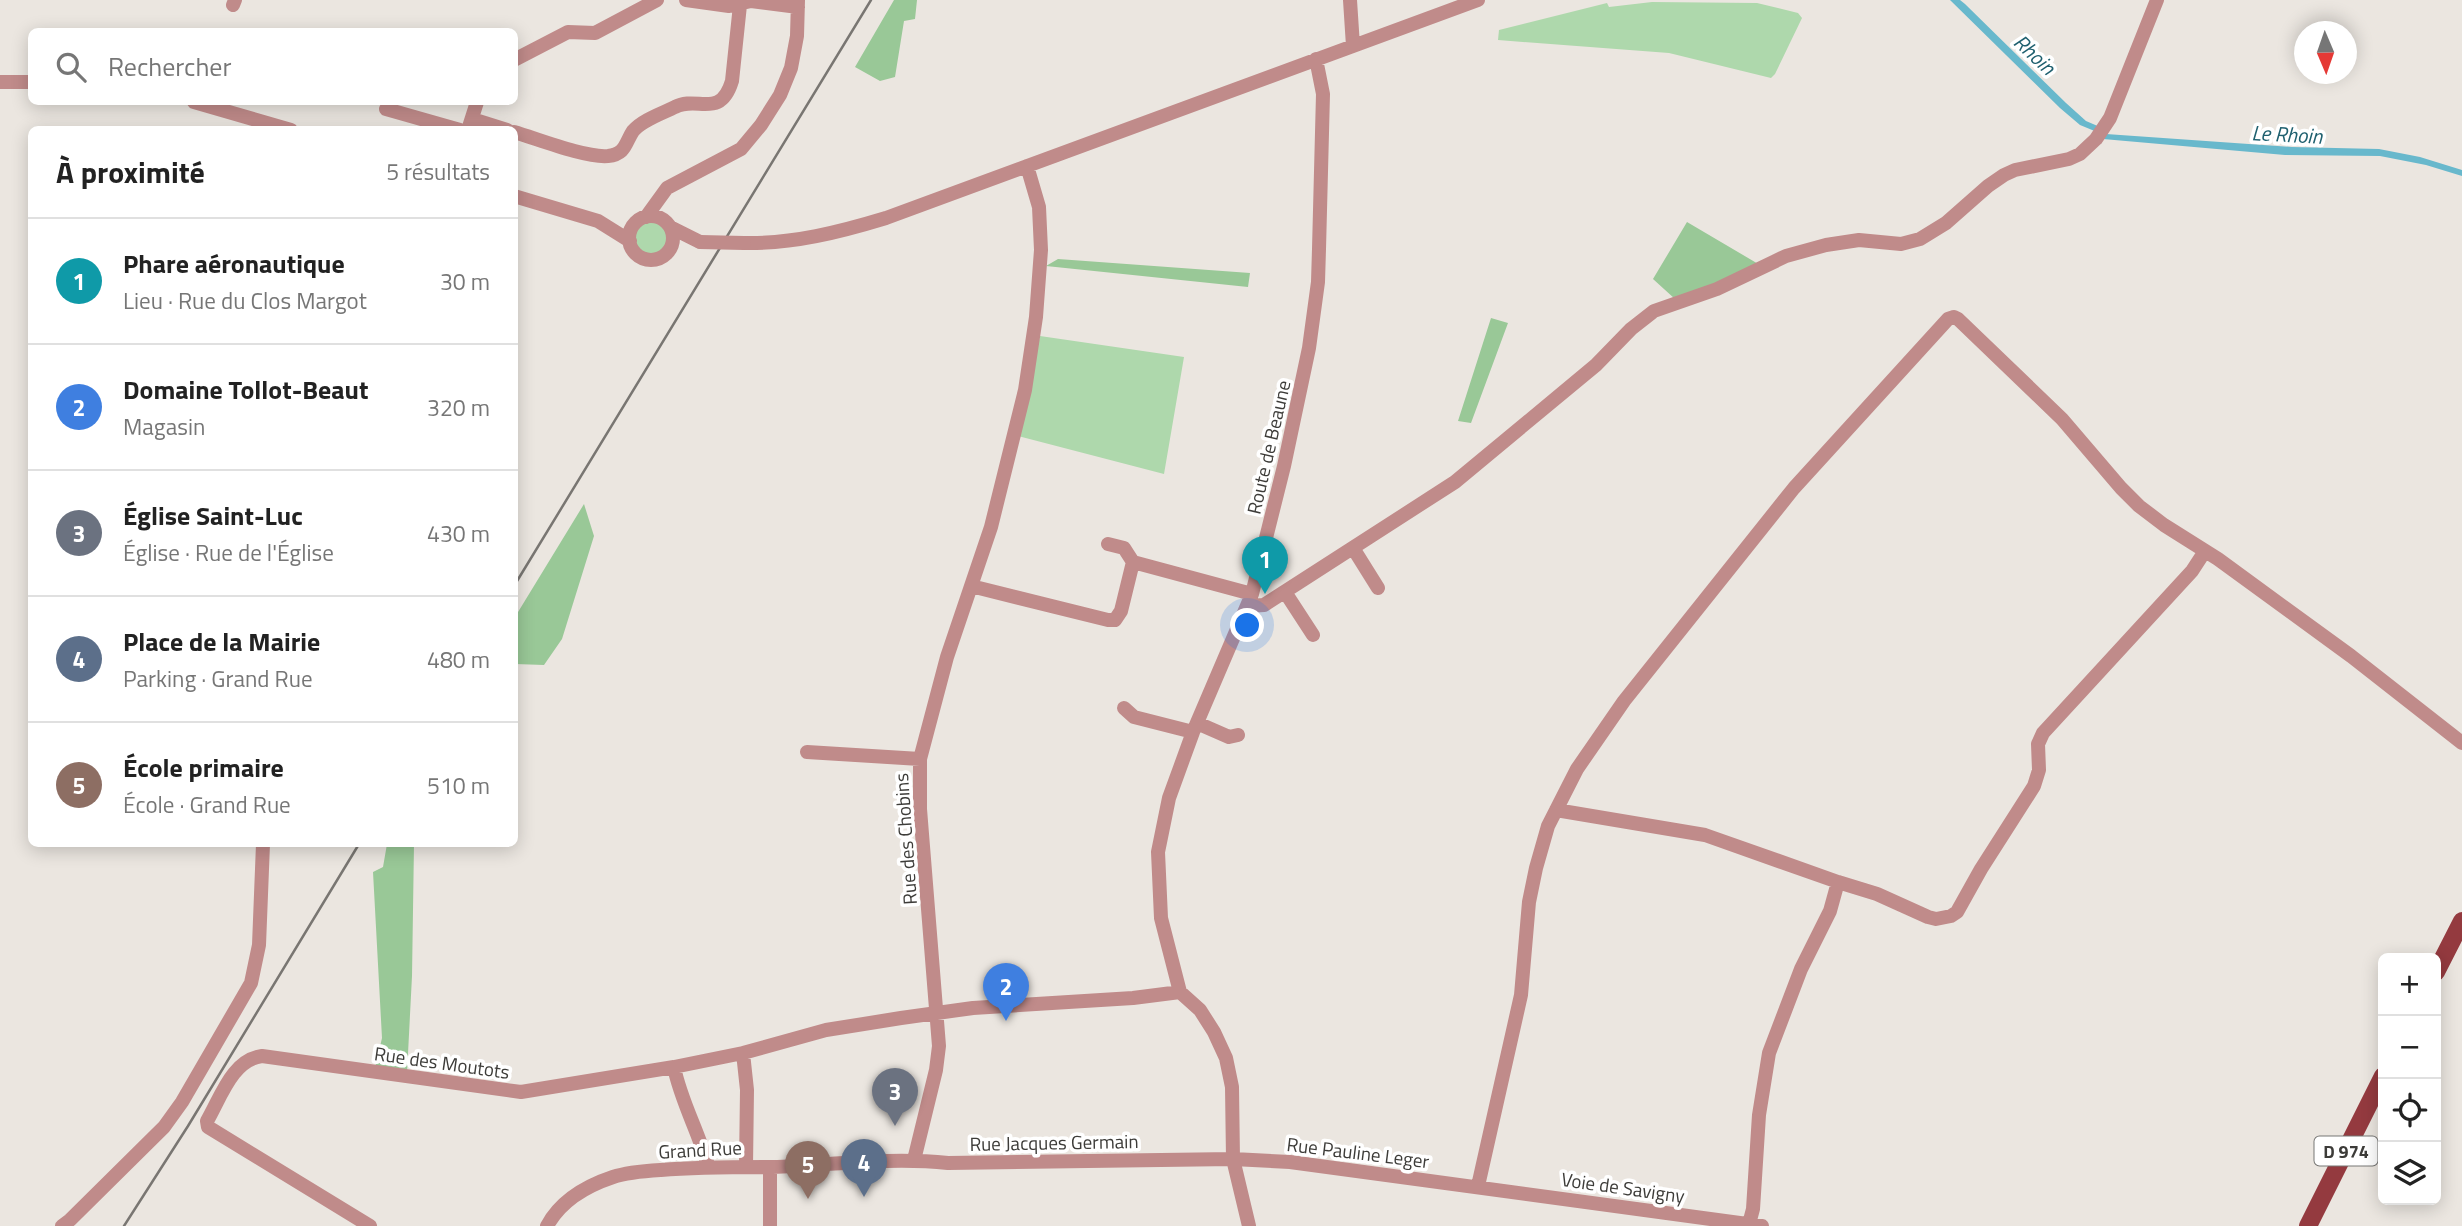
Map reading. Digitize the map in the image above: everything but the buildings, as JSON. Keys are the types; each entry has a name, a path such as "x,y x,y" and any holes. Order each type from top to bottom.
{"main road":[{"path":"2441,962 2462,921"},
{"name":"D 974","path":"2308,1226 2382,1079"}],"street":[{"path":"518,58 568,32 595,33 657,0"},
{"path":"630,241 631,230 664,191 735,152 749,141 774,106 791,68 797,36 798,3 751,1 729,6 686,0"},
{"path":"1350,0 1353,46"},
{"path":"518,197 598,221 619,232 630,241 637,254 648,259 662,257 671,248 700,242 744,243 802,239 860,226 1478,0"},
{"path":"1108,544 1124,548 1133,562 1250,600 1252,608 1264,605 1455,482 1596,365 1631,329 1654,311 1717,289 1786,256 1826,245 1859,240 1901,244 1920,239 1946,223 2004,175 2080,154 2096,139 2110,118 2157,0"},
{"path":"518,133 595,156 609,156 624,150 638,127 680,104 708,105 718,101 728,91 732,81 740,5"},
{"name":"Route de Beaune","path":"1180,992 1161,918 1158,852 1169,798 1195,728 1250,600 1284,466 1309,348 1318,282 1323,94 1316,59"},
{"path":"0,82 28,82"},
{"path":"204,105 277,126"},
{"path":"470,124 476,105"},
{"path":"386,109 446,126"},
{"name":"Rue des Chobins","path":"914,1160 936,1070 939,1046 920,809 920,760 947,657 991,527 1025,390 1038,284 1040,218 1037,196 1027,166"},
{"path":"671,248 673,238 664,206 673,186"},
{"path":"598,221 626,223 656,217 685,236 700,242"},
{"path":"1478,1186 1521,995 1529,902 1536,868 1548,826 1577,769 1624,701 1794,488 1948,319 1958,319 2043,401 2139,506 2351,656 2462,743"},
{"path":"1353,548 1378,588"},
{"path":"1556,810 1705,835 1856,886 1936,919 1946,918 1957,912 1980,869 2034,786 2039,770 2038,744 2043,733 2192,571 2206,551"},
{"path":"971,586 1101,619 1115,620 1122,611 1133,562"},
{"path":"1285,592 1313,635"},
{"path":"1125,708 1134,717 1229,737 1238,735"},
{"path":"807,752 920,760"},
{"path":"62,1226 164,1126 189,1091 251,983 256,967 261,926 263,847"},
{"path":"1756,1225 1753,1209 1759,1115 1769,1053 1801,969 1830,911 1838,881"},
{"path":"1180,992 1200,1010 1226,1058 1232,1087 1233,1159 1249,1226"},
{"name":"Rue des Moutots","path":"370,1226 208,1127 207,1121 239,1066 249,1058 261,1056 521,1092 743,1053 826,1030 972,1008 1133,998 1180,992"},
{"path":"743,1053 747,1090 746,1166"},
{"path":"674,1067 708,1166"},
{"name":"Rue Pauline Leger","path":"1233,1159 1290,1162 1478,1186"},
{"name":"Rue Jacques Germain","path":"875,1162 1233,1159"},
{"name":"Grand Rue","path":"547,1226 565,1201 587,1187 616,1176 708,1166 769,1167 875,1162"},
{"path":"769,1167 770,1226"},
{"name":"Voie de Savigny","path":"1478,1186 1756,1225"}],"green space":[{"path":"894,0 917,0 915,19 904,21 895,77 880,81 855,67"},
{"path":"1652,2 1757,3 1798,13 1802,18 1771,78 1669,53 1498,40 1499,30 1607,3 1609,7"},
{"path":"651,222 663,227 668,239 663,251 651,256 639,251 634,239 639,227"},
{"path":"1687,222 1760,265 1675,299 1653,279"},
{"path":"1058,259 1250,273 1248,287 1046,266"},
{"path":"1491,318 1508,323 1471,423 1458,421"},
{"path":"1040,336 1184,357 1164,474 1018,436"},
{"path":"584,504 594,536 562,639 544,665 518,664 518,612"},
{"path":"386,847 414,847 407,1073 375,1068 382,1038 373,872 383,867"}],"water":[{"path":"1950,0 1960,0 1965,4 2066,103 2086,121 2100,127 2097,132 2080,125 2060,108"},
{"path":"2106,134 2292,147 2379,149 2420,157 2462,170 2462,176 2426,165 2380,156 2285,155 2103,139"}],"railway":[{"path":"518,579 871,0"},
{"path":"124,1226 188,1126 357,847"}],"place":[{"name":"Phare aéronautique","path":"1265,594"},
{"name":"Domaine Tollot-Beaut","path":"1006,1021"},
{"name":"Église Saint-Luc","path":"895,1126"},
{"name":"Place de la Mairie","path":"864,1197"},
{"name":"École primaire","path":"808,1199"}],"water label":[{"name":"Rhoin","path":"2035,54"},
{"name":"Le Rhoin","path":"2287,134"}]}
